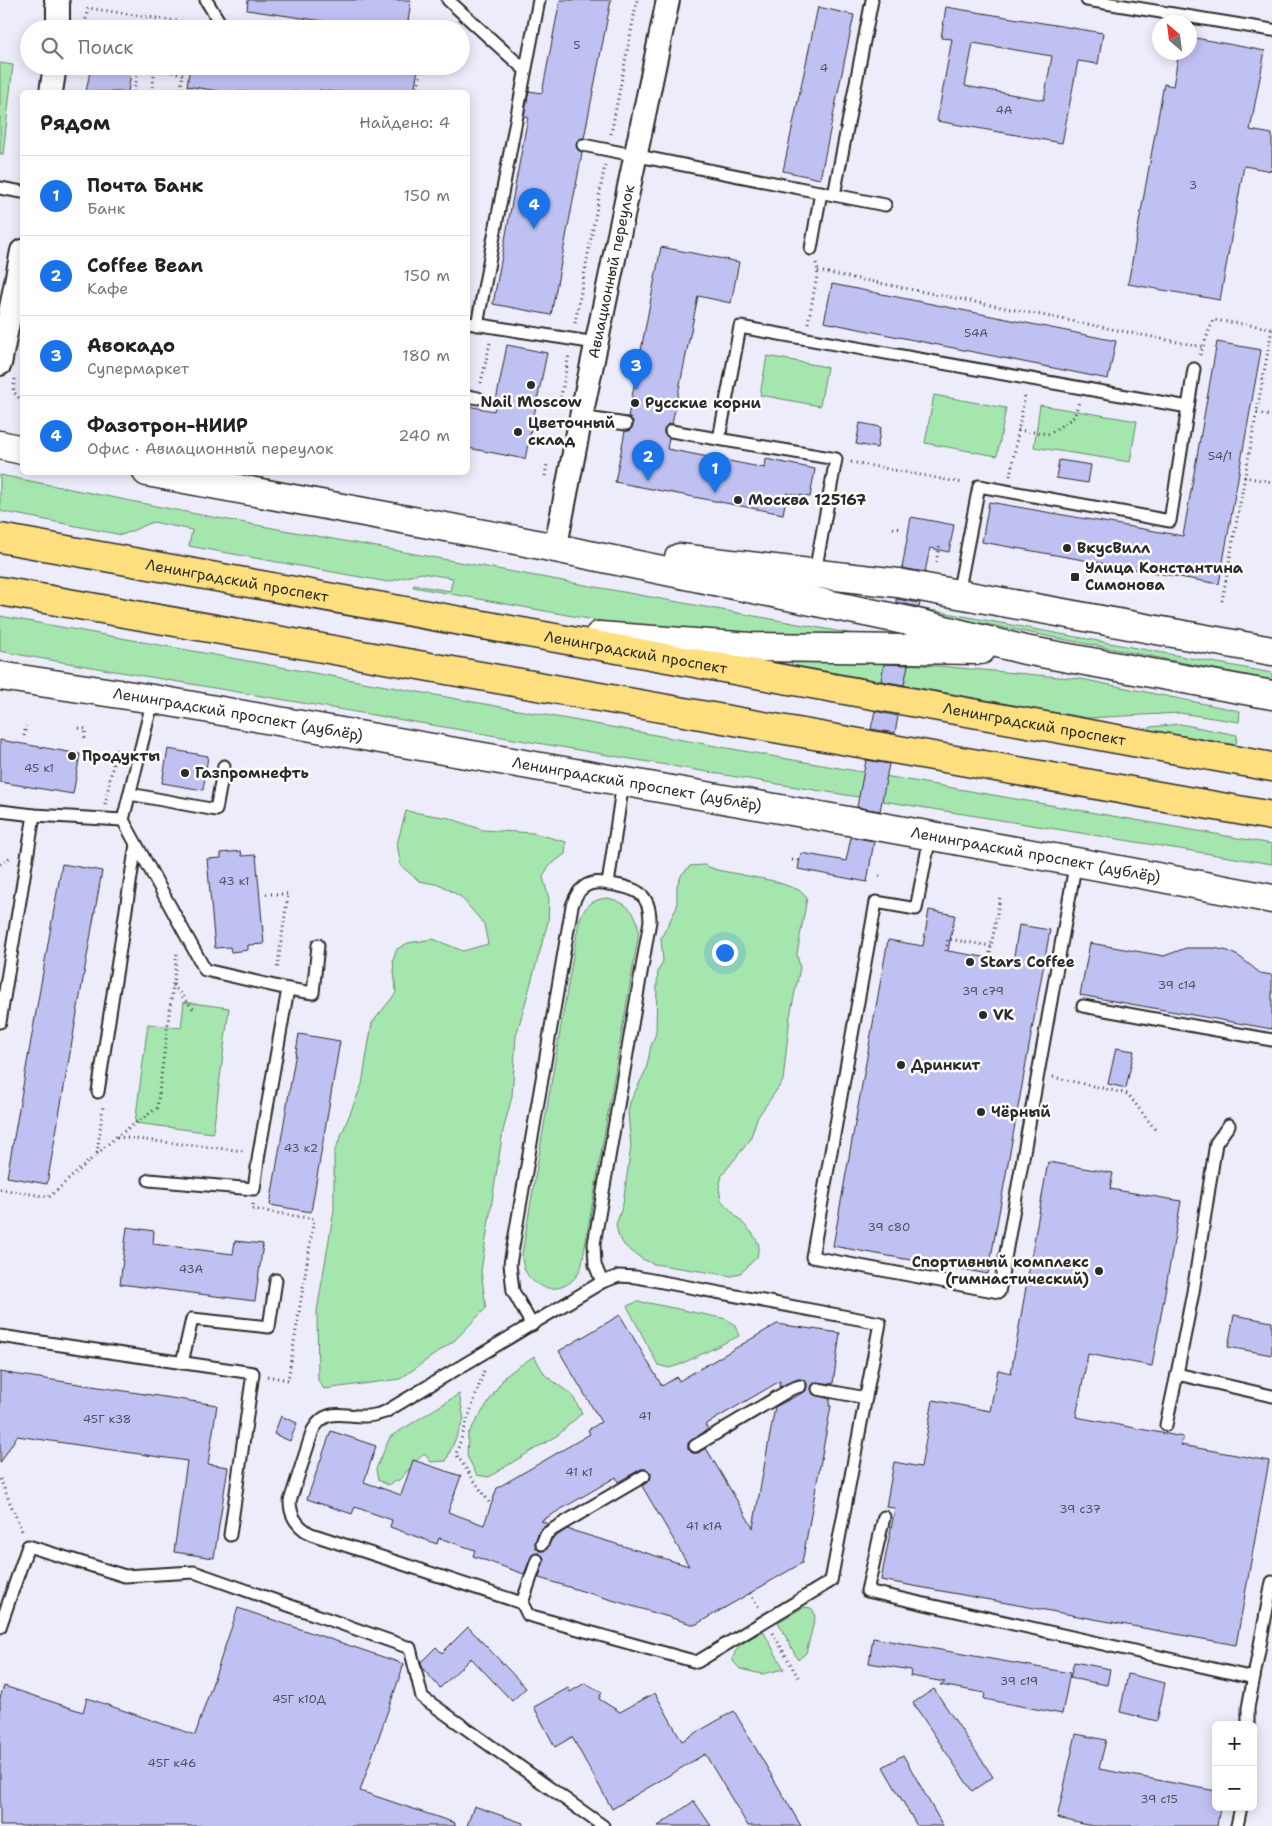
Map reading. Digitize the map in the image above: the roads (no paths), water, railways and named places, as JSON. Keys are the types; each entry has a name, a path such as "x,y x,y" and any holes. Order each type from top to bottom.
{"main road":[{"path":"0,445 20,450"},
{"path":"163,475 521,541 909,621 1025,650 1272,695"},
{"name":"Ленинградский проспект","path":"0,538 1272,766"},
{"path":"521,541 815,572 898,583 1272,651"},
{"path":"0,591 1272,816"},
{"path":"510,629 751,647 1025,650"},
{"path":"0,660 142,698"},
{"name":"Ленинградский проспект (дублёр)","path":"0,676 142,698 871,825 1272,898"},
{"path":"1076,861 1272,879"}],"street":[{"name":"Авиационный переулок","path":"556,545 668,0"},
{"path":"59,20 61,1"},
{"path":"51,90 54,75"},
{"path":"8,371 6,299 20,260"}],"lane":[{"path":"206,0 221,20"},
{"path":"448,0 526,70"},
{"path":"538,0 526,70 519,133 472,324 596,343"},
{"path":"834,195 872,0"},
{"path":"1087,0 1272,30"},
{"path":"583,145 885,205"},
{"path":"0,188 20,192"},
{"path":"812,248 821,192"},
{"path":"719,439 740,327 1188,407"},
{"path":"958,594 978,486 1170,521 1194,369"},
{"path":"581,417 626,424"},
{"path":"671,431 836,459 815,572"},
{"path":"142,698 130,794 123,820 205,970 313,993 318,945"},
{"path":"130,794 216,810 224,766"},
{"path":"608,884 623,782"},
{"path":"0,811 34,815 123,820"},
{"path":"0,1022 34,815"},
{"path":"930,837 916,909 876,902 812,1257 999,1292 1076,861"},
{"path":"98,1092 136,844"},
{"path":"532,1325 514,1291 510,1264 511,1254 572,906 577,892 586,885 596,882 638,891 646,900 650,910 650,921 594,1244 595,1265 602,1282"},
{"path":"149,1180 254,1188 288,989"},
{"path":"1083,1006 1272,1040"},
{"path":"1166,1425 1193,1292 1216,1143 1229,1125"},
{"path":"522,1603 311,1534 297,1524 290,1507 292,1495 313,1430 318,1422 325,1416 342,1414 367,1416 385,1412 602,1282 619,1276 636,1277 880,1323 831,1581 696,1662 528,1615 522,1603 536,1560"},
{"path":"182,1363 192,1319 269,1327 276,1280"},
{"path":"0,1336 253,1373 230,1535"},
{"path":"1177,1374 1272,1396"},
{"path":"695,1446 791,1389 800,1386"},
{"path":"818,1389 866,1398"},
{"path":"542,1544 546,1534 555,1528 644,1476"},
{"path":"884,1517 867,1591 1254,1678"},
{"path":"0,1627 28,1546 125,1576 194,1572 410,1648 422,1698 603,1826"},
{"path":"1248,1721 1248,1708 1272,1582"},
{"path":"1237,1826 1240,1811"}],"place":[{"name":"Фазотрон-НИИР","path":"534,229"},
{"name":"Nail Moscow","path":"531,385"},
{"name":"Авокадо","path":"636,390"},
{"name":"Русские корни","path":"635,403"},
{"name":"Цветочный склад","path":"518,432"},
{"name":"Coffee Bean","path":"648,481"},
{"name":"Почта Банк","path":"715,493"},
{"name":"Москва 125167","path":"738,500"},
{"name":"ВкусВилл","path":"1067,548"},
{"name":"Улица Константина Симонова","path":"1075,577"},
{"name":"Продукты","path":"72,756"},
{"name":"Газпромнефть","path":"185,773"},
{"name":"Stars Coffee","path":"970,962"},
{"name":"VK","path":"983,1015"},
{"name":"Дринкит","path":"901,1065"},
{"name":"Чёрный","path":"981,1112"},
{"name":"Спортивный комплекс (гимнастический)","path":"1099,1271"}]}
